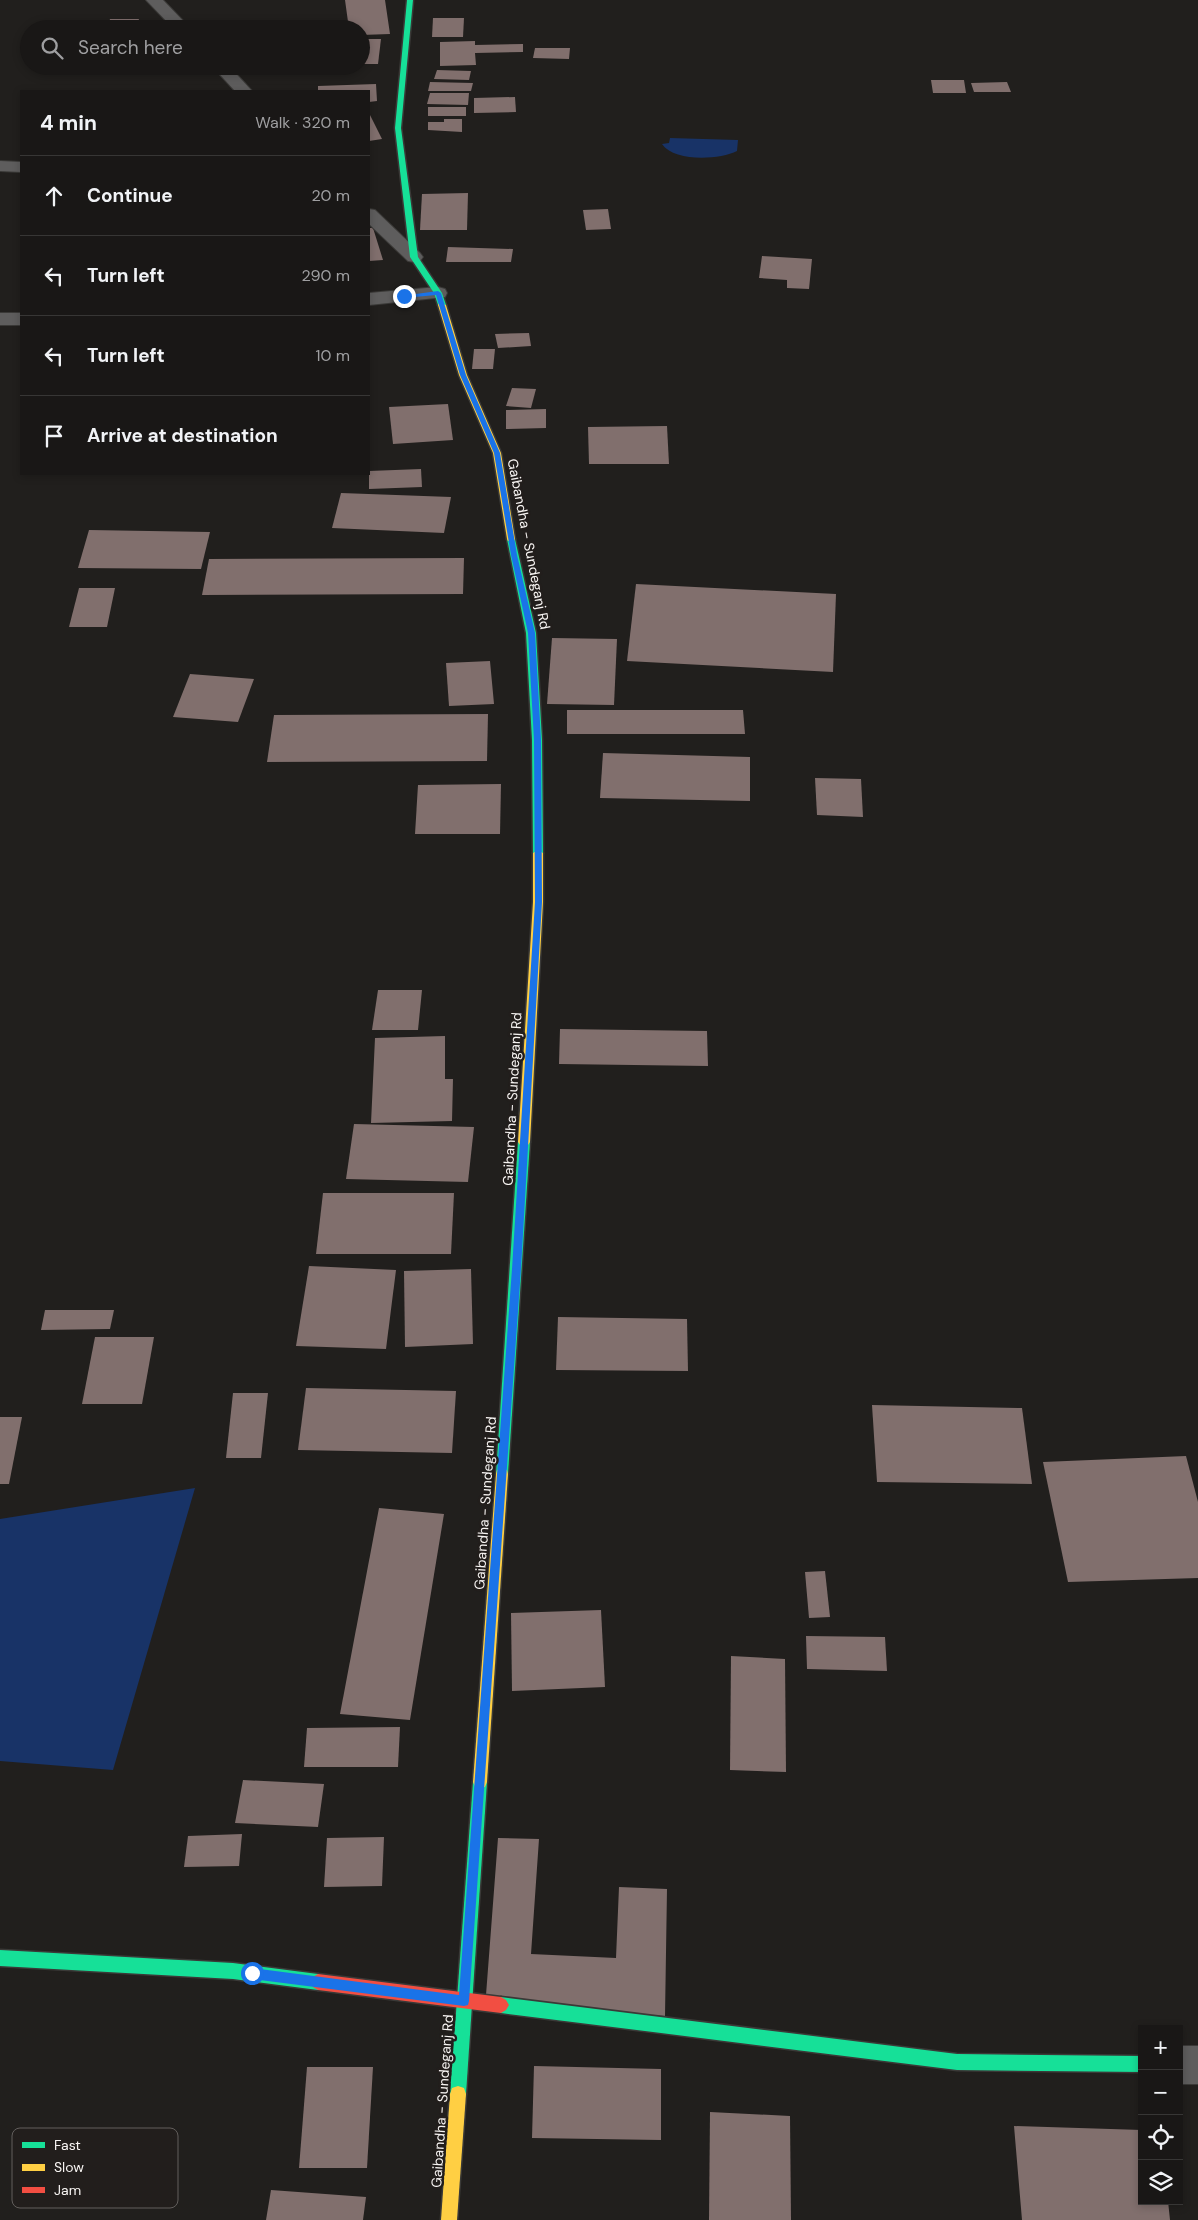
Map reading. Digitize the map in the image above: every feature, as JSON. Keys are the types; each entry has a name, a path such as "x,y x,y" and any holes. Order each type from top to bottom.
{"main road":[{"name":"Gaibandha - Sundeganj Rd","path":"410,0 398,128 414,257 438,293 463,375 497,453 514,555 531,633 538,740 538,902 516,1279 449,2220"},
{"path":"0,1958 233,1971 957,2062 1138,2064"}],"street":[{"path":"154,0 174,20"},
{"path":"229,75 243,90"},
{"path":"0,166 20,167"},
{"path":"370,215 414,257"},
{"path":"370,299 438,293"},
{"path":"0,319 20,319"},
{"path":"1183,2065 1198,2065"}],"water":[{"path":"670,138 738,140 737,151 709,157 697,158 686,156 668,150 662,144 669,143"},
{"path":"195,1488 113,1770 0,1761 0,1519"}],"building":[{"path":"345,0 385,0 390,34 370,35 370,20 348,20"},
{"path":"433,18 464,18 463,37 432,37"},
{"path":"110,19 139,19 139,20"},
{"path":"370,39 381,39 378,64 370,64"},
{"path":"475,41 475,45 523,44 523,52 475,53 476,65 440,66 440,42"},
{"path":"535,48 570,48 569,59 533,58"},
{"path":"437,70 471,71 469,80 434,79"},
{"path":"931,80 964,80 966,93 933,93"},
{"path":"430,82 473,83 471,91 428,91"},
{"path":"1007,82 1011,92 974,92 971,83"},
{"path":"376,84 377,101 370,102 370,90 318,90 318,86"},
{"path":"430,93 469,93 468,105 427,104"},
{"path":"515,97 516,112 474,113 474,98"},
{"path":"428,107 466,107 466,116 428,116"},
{"path":"370,115 382,139 370,141"},
{"path":"444,119 462,119 462,132 428,130 428,122 444,122"},
{"path":"468,193 467,230 420,230 422,194"},
{"path":"608,209 611,229 586,230 583,210"},
{"path":"370,228 373,228 383,260 370,261"},
{"path":"448,247 513,249 511,262 446,262"},
{"path":"762,256 812,259 809,289 787,288 787,280 759,278"},
{"path":"529,333 531,346 498,348 495,334"},
{"path":"474,349 495,349 493,369 472,369"},
{"path":"512,388 536,389 531,408 506,406"},
{"path":"448,404 453,440 393,444 389,407"},
{"path":"546,409 546,428 506,429 506,410"},
{"path":"667,426 669,464 589,464 588,427"},
{"path":"421,469 422,487 369,489 370,471"},
{"path":"341,493 451,497 444,533 332,528"},
{"path":"89,530 210,532 201,569 78,568"},
{"path":"464,558 463,594 202,595 209,559"},
{"path":"636,584 836,594 833,672 627,661"},
{"path":"79,588 115,588 107,627 69,627"},
{"path":"552,638 617,639 614,705 547,704"},
{"path":"490,661 494,704 449,706 446,663"},
{"path":"190,674 254,679 238,722 173,717"},
{"path":"567,710 743,710 745,734 567,734"},
{"path":"488,714 487,761 267,762 274,715"},
{"path":"603,753 750,757 750,801 600,798"},
{"path":"815,778 861,779 863,817 817,815"},
{"path":"501,784 500,834 415,834 418,785"},
{"path":"378,990 422,990 418,1030 372,1030"},
{"path":"560,1029 707,1031 708,1066 559,1064"},
{"path":"445,1036 445,1079 453,1079 452,1121 371,1123 375,1038"},
{"path":"354,1124 474,1127 468,1182 346,1179"},
{"path":"323,1193 454,1193 451,1254 316,1254"},
{"path":"309,1266 396,1270 386,1349 296,1346"},
{"path":"471,1269 473,1344 405,1347 404,1271"},
{"path":"45,1310 114,1310 110,1329 41,1330"},
{"path":"558,1317 687,1319 688,1371 556,1370"},
{"path":"95,1337 154,1337 142,1404 82,1404"},
{"path":"306,1388 456,1391 452,1453 298,1450"},
{"path":"233,1393 268,1393 261,1458 226,1458"},
{"path":"872,1405 1022,1408 1032,1484 877,1482"},
{"path":"0,1417 22,1417 9,1484 0,1484"},
{"path":"1186,1456 1198,1502 1198,1578 1068,1582 1043,1462"},
{"path":"379,1508 444,1514 410,1720 340,1714"},
{"path":"825,1571 830,1617 809,1618 805,1572"},
{"path":"601,1610 605,1687 512,1691 511,1613"},
{"path":"806,1636 885,1637 887,1671 807,1669"},
{"path":"731,1656 785,1659 786,1772 730,1770"},
{"path":"400,1727 398,1767 304,1767 307,1728"},
{"path":"243,1780 324,1784 318,1827 235,1823"},
{"path":"242,1834 239,1866 184,1867 188,1836"},
{"path":"384,1837 382,1886 324,1887 327,1838"},
{"path":"498,1838 539,1839 531,1954 616,1958 619,1887 667,1889 665,2016 485,2008"},
{"path":"534,2066 661,2069 661,2140 532,2138"},
{"path":"307,2067 373,2067 367,2168 299,2168"},
{"path":"710,2112 790,2116 791,2220 709,2220"},
{"path":"1014,2126 1138,2130 1138,2205 1168,2205 1170,2220 1022,2220"},
{"path":"271,2190 366,2197 363,2220 266,2220"}],"traffic: fast":[{"path":"410,0 398,128 414,257 438,293 442,305"},
{"path":"511,539 531,633 537,740 538,853"},
{"path":"502,1474 524,1142"},
{"path":"458,2094 480,1782"},
{"path":"0,1958 233,1971 318,1982"},
{"path":"501,2005 957,2062 1138,2064"}],"traffic: slow":[{"path":"442,305 463,375 497,453 511,539"},
{"path":"524,1142 538,902 538,853"},
{"path":"480,1782 502,1474"},
{"path":"449,2220 458,2094"}],"traffic: jam":[{"path":"318,1982 501,2005"}],"route":[{"path":"252,1973 464,2001 517,1269 538,902 538,740 531,633 514,555 497,453 463,375 438,293 404,296"}]}
